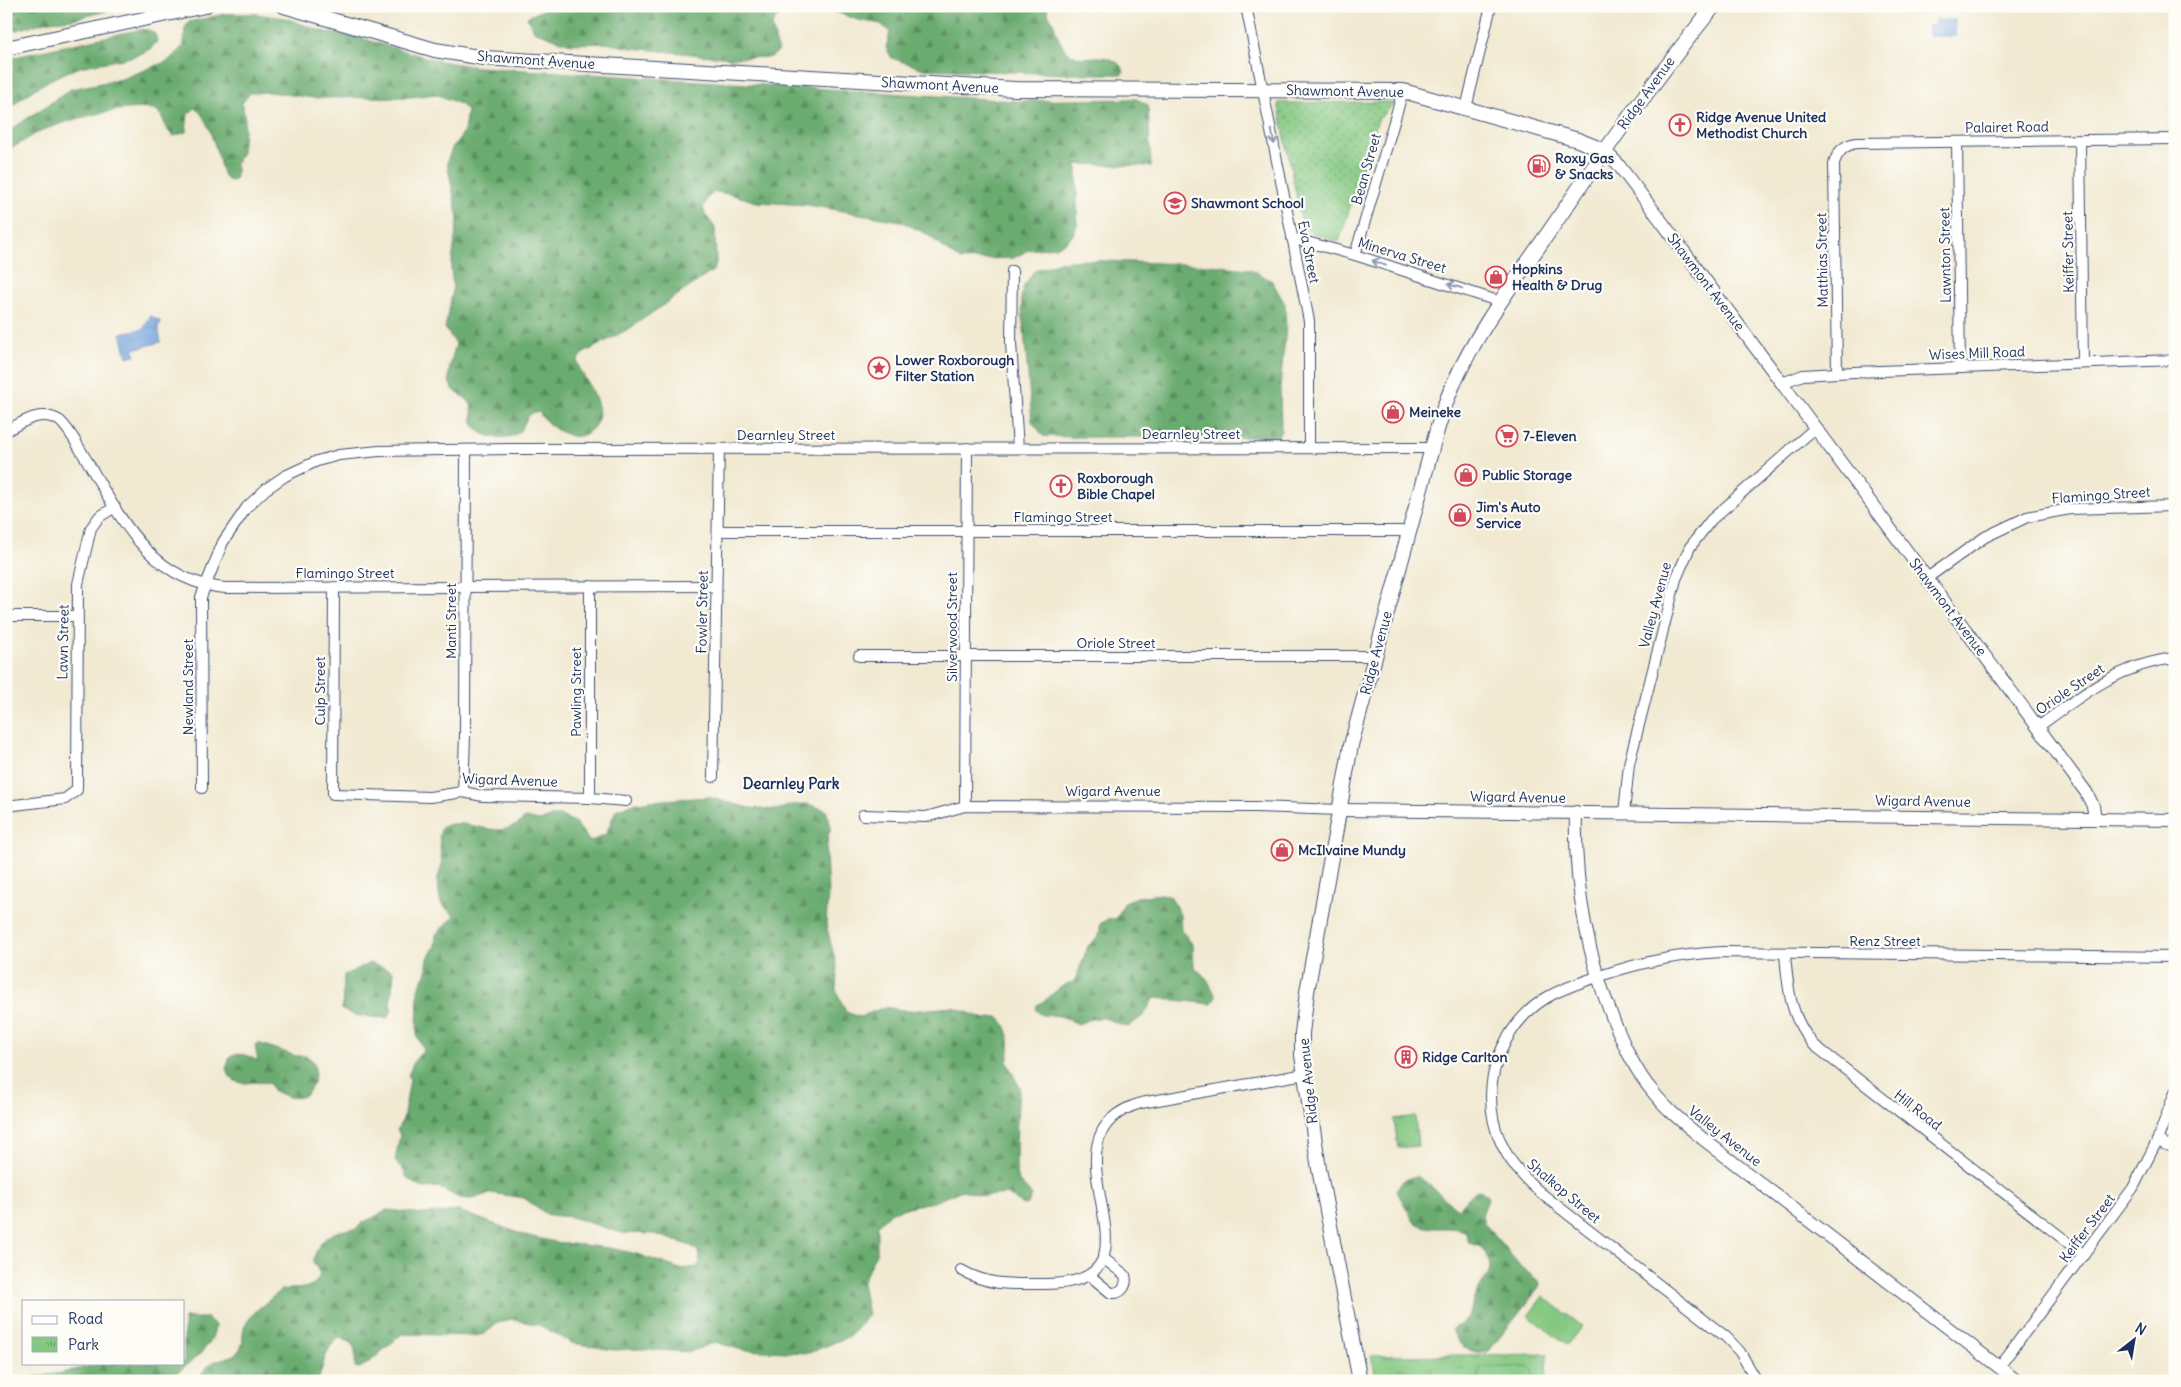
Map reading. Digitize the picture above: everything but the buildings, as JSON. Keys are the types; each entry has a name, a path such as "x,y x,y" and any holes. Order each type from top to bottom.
{"main road":[{"path":"6,48 205,6"},
{"name":"Shawmont Avenue","path":"284,6 435,50 484,58 1015,89 1403,90 1589,143 1605,151"},
{"name":"Ridge Avenue","path":"1360,1381 1320,1169 1301,1044 1304,1014 1351,745 1432,448 1454,381 1473,346 1501,302 1652,82 1714,6"}],"street":[{"name":"Eva Street","path":"1246,6 1309,329 1308,447"},
{"path":"1466,108 1491,6"},
{"name":"Bean Street","path":"1355,254 1403,90"},
{"name":"Palairet Road","path":"1842,148 1856,143 2175,139"},
{"name":"Keiffer Street","path":"2080,140 2083,363"},
{"name":"Lawnton Street","path":"1957,142 1960,368"},
{"name":"Matthias Street","path":"1837,374 1834,164 1842,148"},
{"name":"Shawmont Avenue","path":"1605,151 1617,163 2038,726 2086,792 2093,806 2095,818"},
{"name":"Minerva Street","path":"1292,238 1355,254 1501,302"},
{"path":"1012,271 1011,343 1018,448"},
{"name":"Wises Mill Road","path":"1782,383 1803,375 2175,360"},
{"name":"Flamingo Street","path":"6,431 37,416 55,418 64,425 131,534 148,552 172,570 205,586 226,588 716,586"},
{"name":"Valley Avenue","path":"1624,813 1629,764 1676,579 1690,547 1711,520 1815,428"},
{"name":"Silverwood Street","path":"965,806 967,448"},
{"name":"Dearnley Street","path":"205,586 223,542 240,516 266,489 295,470 317,461 351,453 466,450 1432,448"},
{"name":"Fowler Street","path":"713,776 718,449"},
{"name":"Manti Street","path":"463,792 465,736 466,450"},
{"name":"Flamingo Street","path":"1927,578 1985,537 2027,518 2070,508 2175,506"},
{"name":"Lawn Street","path":"6,806 65,799 78,790 77,616 80,570 91,528 99,517 115,507"},
{"name":"Flamingo Street","path":"718,531 1409,531"},
{"name":"Newland Street","path":"202,788 201,600 205,586"},
{"name":"Pawling Street","path":"590,586 590,798"},
{"name":"Culp Street","path":"333,794 334,587"},
{"path":"6,616 77,616"},
{"name":"Oriole Street","path":"859,656 1374,656"},
{"name":"Oriole Street","path":"2038,726 2106,679 2136,666 2175,658"},
{"name":"Wigard Avenue","path":"333,794 430,797 463,792 483,796 590,798 626,801"},
{"name":"Wigard Avenue","path":"863,815 926,817 965,806 1255,807 1340,810 2175,820"},
{"name":"Valley Avenue","path":"1576,812 1576,862 1580,903 1597,977 1631,1059 1646,1084 1668,1109 1703,1139 2017,1381"},
{"name":"Renz Street","path":"1597,977 1646,962 1677,956 1722,952 2175,957"},
{"name":"Hill Road","path":"1786,954 1788,994 1794,1015 1814,1045 2084,1255"},
{"name":"Shalkop Street","path":"1597,977 1546,998 1526,1014 1509,1035 1496,1062 1491,1088 1492,1117 1500,1144 1516,1169 1538,1190 1726,1337 1745,1360 1757,1381"},
{"path":"961,1270 993,1284 1059,1284 1078,1281 1089,1275 1103,1258 1107,1235 1094,1155 1100,1137 1117,1115 1141,1103 1305,1074"},
{"name":"Keiffer Street","path":"1998,1367 2133,1188 2157,1141 2175,1092"},
{"path":"2157,1141 2175,1148"},
{"path":"1089,1275 1111,1293 1120,1292 1123,1289 1126,1280 1125,1275 1119,1268 1103,1258"}],"green space":[{"path":"6,6 112,6 106,11 73,19 49,21 6,33"},
{"path":"545,6 600,6 614,11 630,6 1047,6 1062,44 1069,53 1078,57 1106,58 1115,61 1124,70 1122,74 1069,74 924,69 892,58 886,48 890,32 881,24 817,9 787,12 776,18 772,26 778,51 772,57 731,58 632,48 607,43 570,44 534,31 527,17 545,9"},
{"path":"225,14 256,14 285,18 321,31 360,38 439,61 478,67 1015,101 1136,99 1148,105 1151,166 1077,164 1077,225 1073,235 1066,242 1055,247 1028,250 1014,258 961,260 927,234 900,221 808,205 757,202 730,194 715,192 708,197 703,207 705,214 715,228 716,263 714,270 630,328 582,354 577,361 598,405 597,423 590,431 580,436 560,432 544,419 539,412 535,412 529,416 519,432 514,435 502,438 488,436 474,425 470,403 451,387 449,381 456,344 445,328 453,290 451,268 458,219 447,162 453,146 464,131 467,110 460,104 436,94 410,97 314,98 270,92 250,93 242,103 245,119 242,152 236,163 236,177 233,181 228,180 224,176 209,129 205,120 195,108 188,114 186,132 174,136 168,130 160,114 154,109 127,109 67,122 41,131 16,146 6,149 6,133 71,89 122,79 168,61 184,45 185,28 189,22"},
{"path":"142,29 149,30 155,34 157,41 152,48 133,56 69,71 49,80 6,112 6,59"},
{"path":"1388,102 1394,104 1378,120 1339,242 1303,229 1278,103"},
{"path":"1080,260 1209,265 1250,269 1272,281 1285,304 1286,327 1280,387 1281,431 1277,437 1043,436 1032,421 1021,298 1024,286 1034,271 1060,262"},
{"path":"709,797 749,808 776,810 792,805 807,804 826,810 831,827 826,854 828,893 826,925 837,967 836,990 846,1012 860,1017 885,1007 908,1011 953,1007 985,1019 998,1017 1002,1021 1009,1038 1007,1062 1020,1088 1017,1118 1016,1173 1018,1180 1032,1196 1028,1204 1023,1205 1007,1194 984,1196 962,1190 934,1202 890,1213 877,1226 877,1251 862,1283 868,1315 850,1336 809,1353 742,1350 715,1342 690,1352 641,1349 613,1350 572,1343 539,1325 511,1319 498,1323 484,1334 475,1336 402,1334 367,1364 359,1368 355,1367 355,1349 346,1340 340,1338 331,1345 318,1381 197,1381 210,1365 238,1352 248,1320 261,1306 281,1290 304,1288 314,1284 320,1274 313,1261 319,1246 328,1236 340,1231 356,1229 362,1223 388,1210 423,1214 459,1211 524,1235 555,1242 610,1248 637,1254 680,1269 697,1267 700,1262 698,1251 691,1246 655,1234 622,1233 571,1217 548,1215 524,1198 491,1193 471,1199 459,1198 438,1187 424,1188 416,1185 406,1177 404,1171 395,1161 400,1135 397,1130 403,1119 410,1080 408,1076 414,1061 424,1050 417,1036 418,989 427,972 427,960 435,946 436,934 455,916 441,904 437,882 442,864 439,836 442,827 459,824 495,830 516,826 525,818 540,821 552,816 561,816 576,823 590,842 606,834 616,810 631,804"},
{"path":"1161,894 1171,897 1180,915 1181,930 1193,945 1194,966 1207,979 1216,996 1212,1004 1153,999 1144,1015 1128,1027 1105,1018 1095,1018 1078,1024 1062,1017 1044,1015 1036,1010 1037,1005 1062,986 1073,982 1076,978 1088,946 1100,934 1100,924 1108,919 1116,919 1125,902 1137,897"},
{"path":"370,963 391,970 394,973 390,1004 392,1011 387,1018 357,1016 342,1010 344,975"},
{"path":"258,1043 296,1056 306,1056 312,1060 315,1076 306,1094 297,1098 285,1096 273,1090 270,1084 263,1082 240,1082 230,1076 226,1069 230,1057 241,1054 258,1061 255,1046"},
{"path":"1415,1116 1418,1146 1398,1148 1394,1119"},
{"path":"1416,1176 1458,1209 1475,1191 1480,1190 1487,1195 1488,1199 1482,1215 1484,1223 1522,1268 1540,1282 1539,1288 1489,1351 1471,1351 1461,1345 1452,1329 1462,1324 1469,1314 1475,1296 1490,1268 1487,1255 1481,1247 1469,1243 1465,1231 1452,1228 1427,1227 1414,1222 1396,1190 1404,1180"},
{"path":"1543,1296 1582,1326 1567,1345 1528,1316"},
{"path":"185,1318 208,1318 215,1325 214,1334 204,1349 167,1381 28,1381 33,1377 62,1373 98,1364 185,1364"},
{"path":"1547,1354 1546,1381 1377,1381 1371,1356"},
{"path":"1480,1367 1529,1367 1533,1370 1533,1381 1478,1381"}],"water":[{"path":"1935,20 1955,20 1955,36 1928,36 1928,25 1935,25"},
{"path":"151,316 161,322 158,327 161,342 134,349 135,355 127,357 121,333 143,329"}],"place":[{"name":"Ridge Avenue United Methodist Church","path":"1680,125"},
{"name":"Roxy Gas & Snacks","path":"1539,166"},
{"name":"Shawmont School","path":"1175,203"},
{"name":"Hopkins Health & Drug","path":"1496,277"},
{"name":"Lower Roxborough Filter Station","path":"879,368"},
{"name":"Meineke","path":"1393,412"},
{"name":"7-Eleven","path":"1507,436"},
{"name":"Public Storage","path":"1466,475"},
{"name":"Roxborough Bible Chapel","path":"1061,486"},
{"name":"Jim's Auto Service","path":"1460,515"},
{"name":"McIlvaine Mundy","path":"1282,850"},
{"name":"Ridge Carlton","path":"1406,1057"}],"district":[{"name":"Dearnley Park","path":"791,784"}]}
